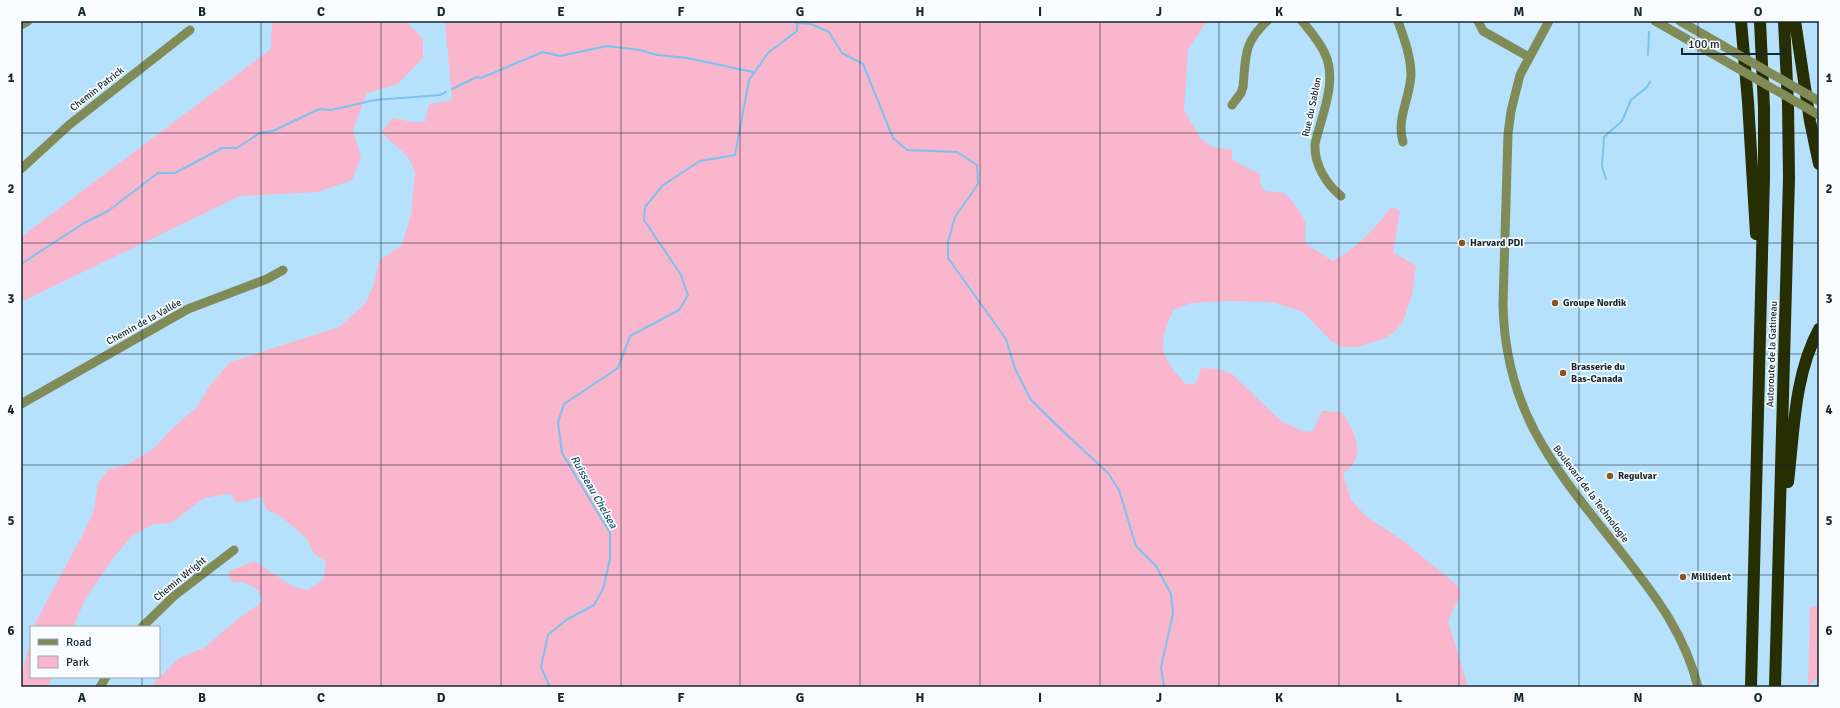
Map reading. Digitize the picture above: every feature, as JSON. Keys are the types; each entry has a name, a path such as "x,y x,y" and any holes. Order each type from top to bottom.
{"highway":[{"path":"1741,21 1748,102 1761,301"},
{"name":"Autoroute de la Gatineau","path":"1751,687 1764,141 1760,21"},
{"name":"Autoroute de la Gatineau","path":"1775,687 1789,178 1784,21"},
{"path":"1795,21 1810,121 1819,164"},
{"path":"1779,553 1801,384 1808,356 1819,329"}],"street":[{"path":"21,25 28,21"},
{"path":"1232,104 1241,93 1243,87 1248,44 1257,30 1267,21"},
{"name":"Rue du Sablon","path":"1302,21 1322,48 1328,64 1330,82 1316,141 1316,160 1330,187 1341,196"},
{"path":"1398,21 1407,52 1411,74 1400,126 1403,142"},
{"path":"1478,21 1483,31 1529,57"},
{"name":"Boulevard de la Technologie","path":"1549,21 1529,57 1516,89 1508,134 1504,317 1507,349 1512,375 1528,419 1546,453 1666,611 1684,647 1698,687"},
{"path":"1655,21 1819,114"},
{"path":"1680,21 1819,101"},
{"name":"Chemin Patrick","path":"21,169 69,125 190,30"},
{"name":"Chemin de la Vallée","path":"21,404 188,309 267,279 283,270"},
{"name":"Chemin Wright","path":"143,626 174,596 234,550"},
{"path":"100,687 105,678"}],"green space":[{"path":"272,21 406,21 423,39 423,58 398,84 367,93 353,130 361,158 352,180 318,192 240,196 21,302 21,237 271,49"},
{"path":"445,21 1210,21 1205,24 1188,49 1184,110 1201,139 1213,147 1232,150 1232,160 1260,174 1260,183 1265,191 1284,193 1296,206 1305,222 1306,244 1333,261 1358,244 1391,207 1400,211 1393,252 1416,266 1412,295 1403,322 1394,332 1385,338 1358,347 1342,347 1330,340 1303,312 1272,302 1232,301 1191,303 1173,310 1166,328 1163,342 1165,357 1175,372 1186,384 1194,384 1198,379 1201,368 1218,369 1232,374 1281,421 1304,432 1313,431 1322,411 1341,412 1351,426 1357,444 1355,460 1351,467 1343,473 1351,500 1367,517 1402,540 1458,586 1460,596 1448,621 1468,687 150,687 179,658 204,648 239,618 262,602 259,590 244,582 231,582 228,572 254,561 294,587 307,590 323,580 326,562 314,554 307,539 294,527 279,515 267,510 261,497 243,502 236,502 232,495 226,494 204,498 171,523 154,524 132,536 113,558 86,598 73,626 34,626 84,532 94,510 98,483 109,469 129,464 154,448 175,426 197,407 209,387 230,362 339,327 365,304 374,284 379,261 402,245 411,214 415,173 408,157 381,132 393,118 412,122 425,122 429,104 452,100"},
{"path":"1819,606 1819,677 1808,686 1810,607"},
{"path":"30,642 30,678 52,678 48,687 21,687 21,677"}],"waterway":[{"name":"Ruisseau Chelsea","path":"550,687 541,667 548,635 566,620 594,605 603,589 610,559 610,533 562,453 558,422 564,404 618,368 630,336 679,310 688,295 681,275 644,220 645,207 663,185 700,161 735,155 749,80 768,53 797,31 797,21"},
{"path":"796,23 811,24 829,32 842,53 863,64 893,138 907,150 957,152 977,165 978,184 955,217 948,242 948,258 1006,339 1015,369 1031,400 1108,473 1119,490 1136,546 1156,566 1171,594 1173,614 1161,667 1164,687"},
{"path":"1648,55 1649,32"},
{"path":"452,89 477,77 481,78 543,52 560,56 607,46 640,50 657,55 687,58 753,72"},
{"path":"1606,179 1602,166 1604,137 1622,121 1631,100 1647,87 1650,82"},
{"path":"21,264 84,223 108,211 158,173 175,173 222,148 237,148 260,133 273,131 319,109 331,110 375,100 440,95 446,92"}],"place":[{"name":"Harvard PDI","path":"1462,243"},
{"name":"Groupe Nordik","path":"1555,303"},
{"name":"Brasserie du Bas-Canada","path":"1563,373"},
{"name":"Regulvar","path":"1610,476"},
{"name":"Millident","path":"1683,577"}]}
